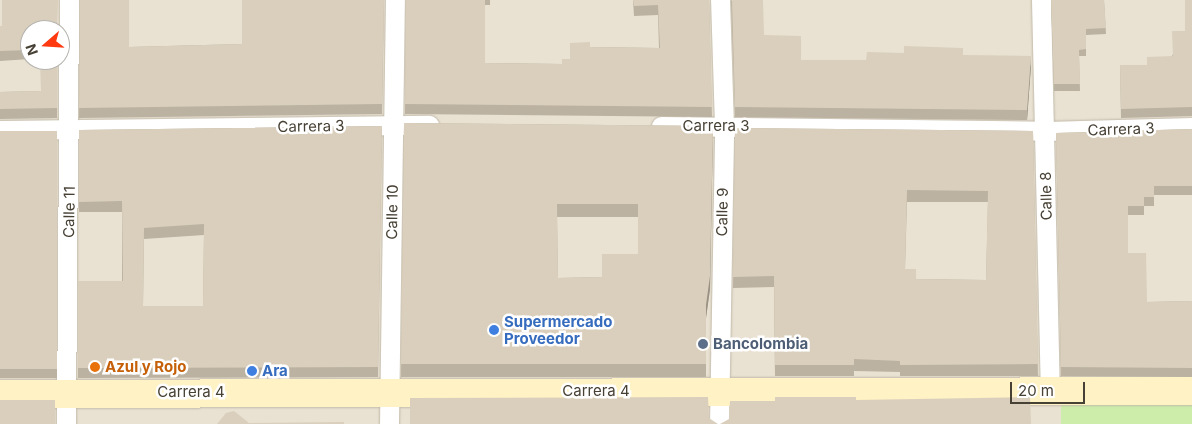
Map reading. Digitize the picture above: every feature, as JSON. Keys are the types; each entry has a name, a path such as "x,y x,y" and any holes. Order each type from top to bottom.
{"street":[{"name":"Calle 11","path":"66,424 70,129 69,0"},
{"name":"Calle 10","path":"389,424 395,0"},
{"name":"Calle 9","path":"719,424 724,126 720,0"},
{"name":"Calle 8","path":"1041,0 1050,392"},
{"name":"Carrera 3","path":"0,130 393,125 450,126"},
{"name":"Carrera 3","path":"639,126 1045,131 1192,127"},
{"name":"Carrera 4","path":"0,394 67,392 719,390 1192,391"}],"shaded area":[{"path":"0,0 1192,0 1192,424 0,424"}],"green space":[{"path":"1061,398 1192,398 1192,424 1061,424"}],"building":[{"path":"2,0 58,0 57,20 20,20 20,50 0,51 0,26 2,26"},
{"path":"80,0 129,0 129,47 242,44 242,0 384,0 382,104 79,108"},
{"path":"406,0 485,0 485,63 562,64 562,59 570,59 570,43 590,42 590,47 660,48 658,5 634,6 633,0 709,0 712,107 405,104"},
{"path":"732,0 763,0 764,35 801,36 801,60 866,60 867,52 904,53 904,46 963,48 963,55 1031,56 1027,110 735,107"},
{"path":"1051,0 1104,0 1106,28 1086,29 1086,49 1079,50 1080,84 1054,84"},
{"path":"1185,0 1192,0 1192,107 1121,109 1120,65 1147,65 1147,57 1173,56 1172,31 1185,31"},
{"path":"40,70 57,70 57,108 0,109 0,92 41,91"},
{"path":"404,123 713,126 710,276 706,305 706,364 401,364","holes":["557,204 638,204 638,254 602,254 602,277 558,278"]},
{"path":"382,126 378,367 78,368 78,281 123,281 122,201 79,202 79,130","holes":["204,224 203,306 143,306 144,228"]},
{"path":"735,128 1033,131 1038,364 900,365 900,361 854,359 854,365 775,365 774,276 733,277","holes":["907,190 988,191 986,280 916,279 916,269 905,269"]},
{"path":"1192,129 1192,186 1154,186 1154,197 1144,197 1144,206 1128,206 1128,253 1146,253 1147,302 1192,301 1192,368 1061,367 1056,133"},
{"path":"0,131 57,131 57,369 0,369"},
{"path":"708,397 709,418 718,424 410,424 410,398"},
{"path":"775,397 856,397 856,400 1030,397 1031,424 720,424 729,419 730,401 775,401"},
{"path":"0,400 55,400 55,424 0,424"},
{"path":"234,411 249,423 344,422 344,424 217,424 226,413"}],"place":[{"name":"Supermercado Proveedor","path":"494,330"},
{"name":"Bancolombia","path":"703,344"},
{"name":"Azul y Rojo","path":"95,367"},
{"name":"Ara","path":"252,371"}]}
